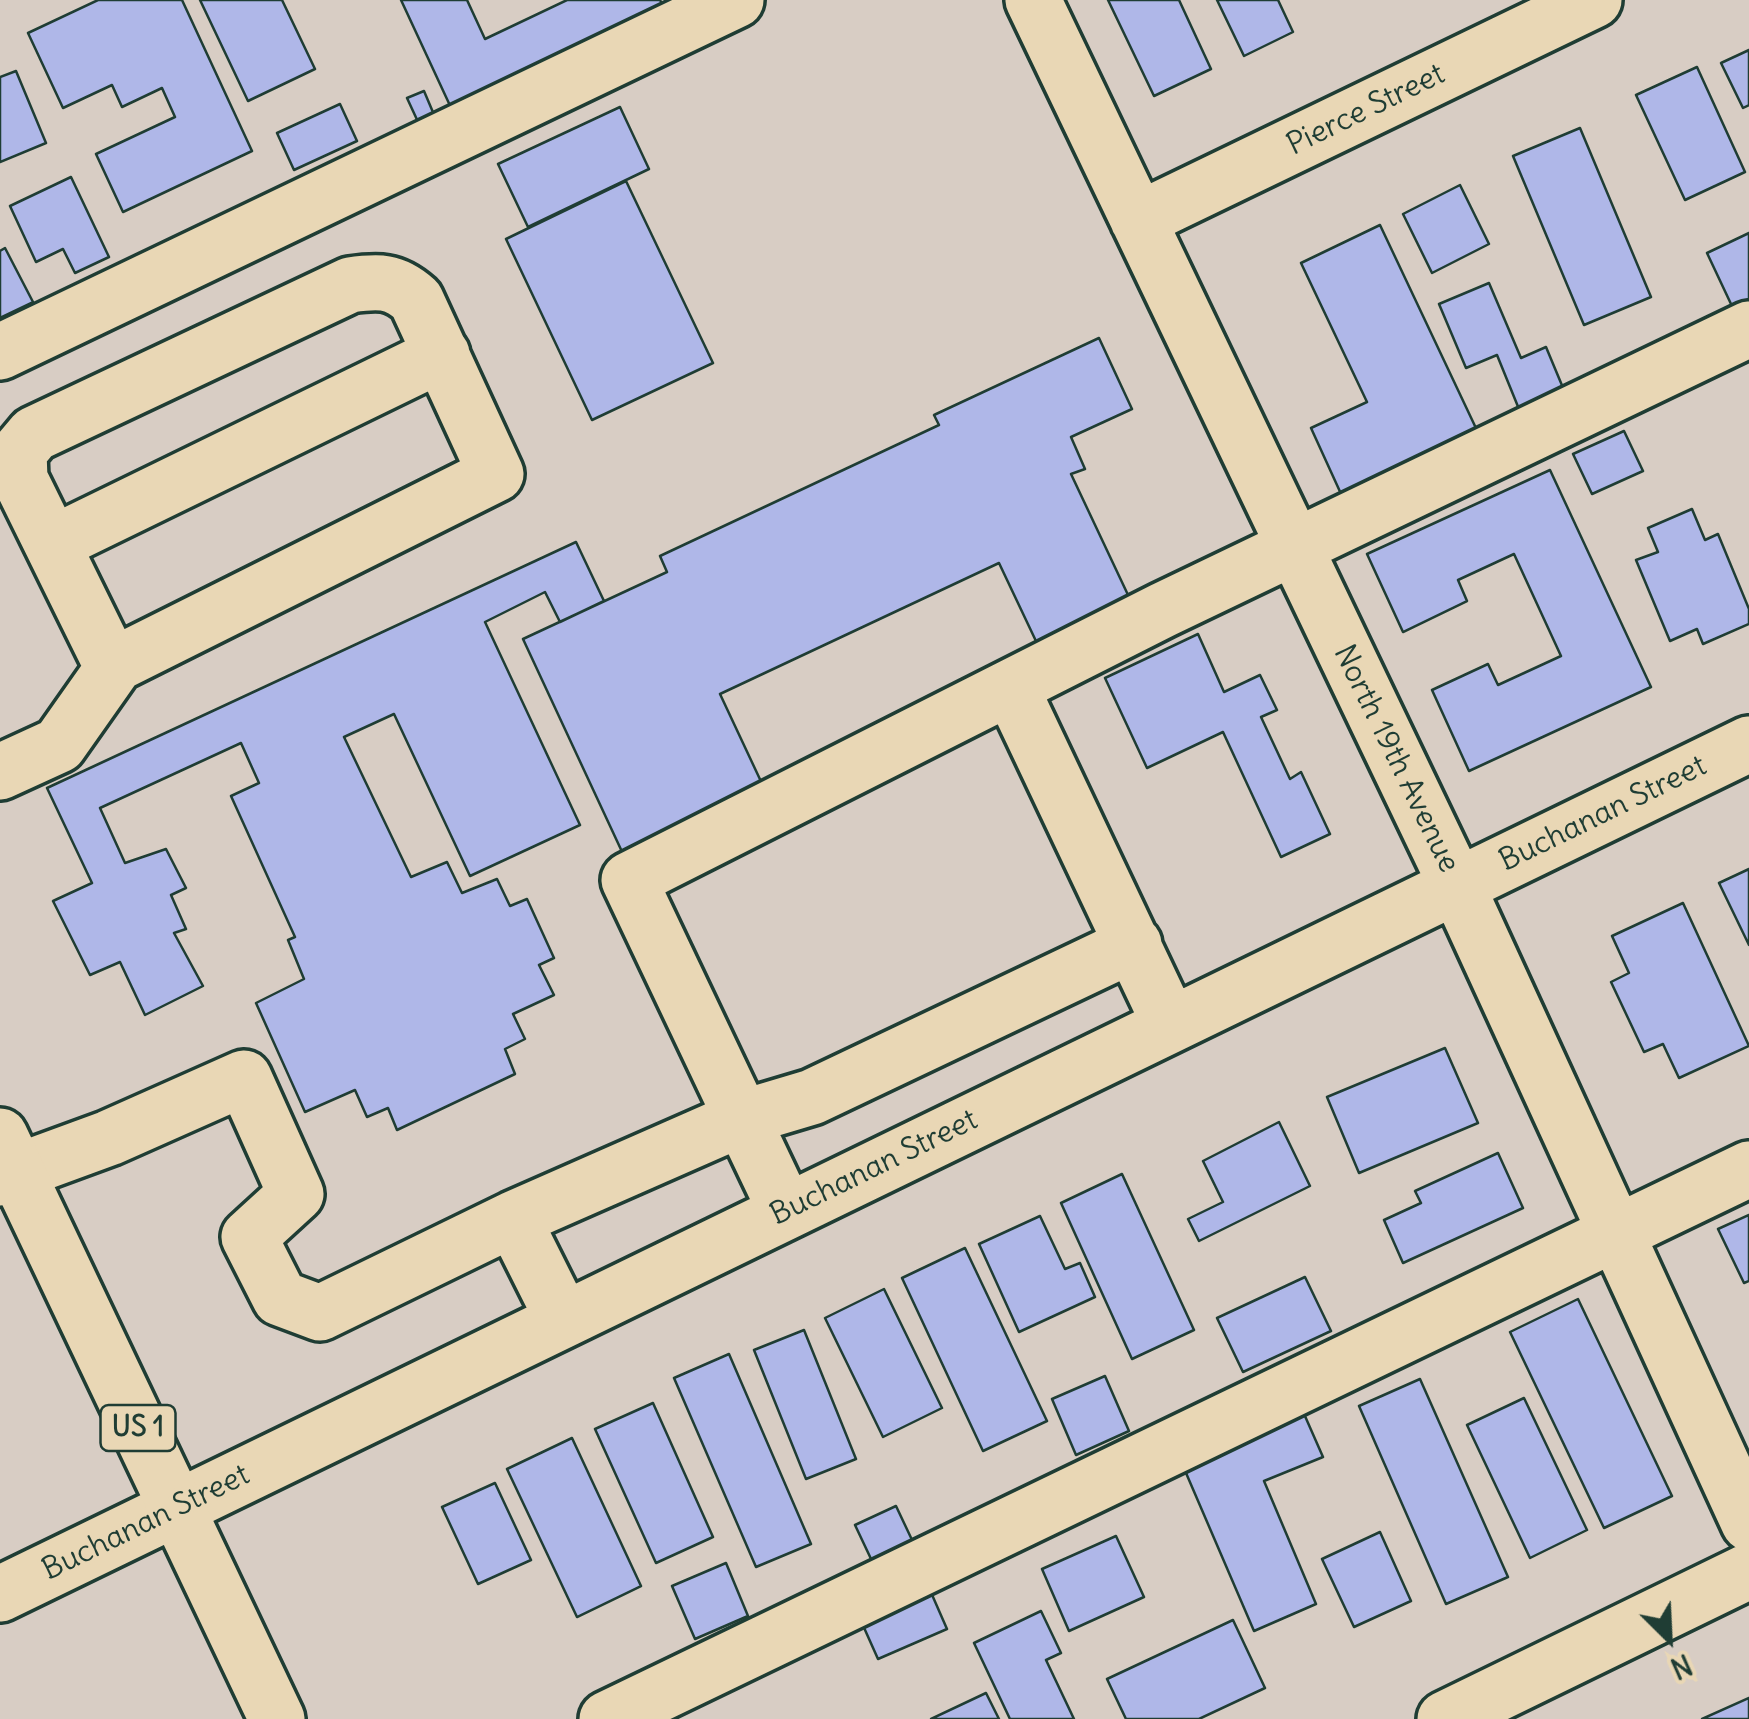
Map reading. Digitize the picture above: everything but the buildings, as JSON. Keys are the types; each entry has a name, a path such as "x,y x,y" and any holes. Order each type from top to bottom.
{"street":[{"path":"0,352 736,0"},
{"name":"North 19th Avenue","path":"1032,0 1456,884 1749,1523"},
{"name":"Pierce Street","path":"1138,220 1594,0"},
{"path":"0,772 59,745 113,668 496,474 416,300 400,286 379,280 350,285 34,434 18,452 20,479 113,668"},
{"path":"786,1212 629,880 1294,546 1749,329"},
{"path":"52,544 442,354"},
{"path":"1011,688 1170,1024"},
{"name":"Buchanan Street","path":"0,1594 1749,744"},
{"path":"5,1162 109,1138 244,1078 296,1194 248,1237 280,1298 320,1313 513,1219 744,1117 812,1097 1134,944"},
{"name":"US 1","path":"5,1162 276,1719"},
{"path":"606,1719 1749,1169"},
{"path":"513,1219 563,1319"},
{"path":"1445,1719 1749,1571"}]}
